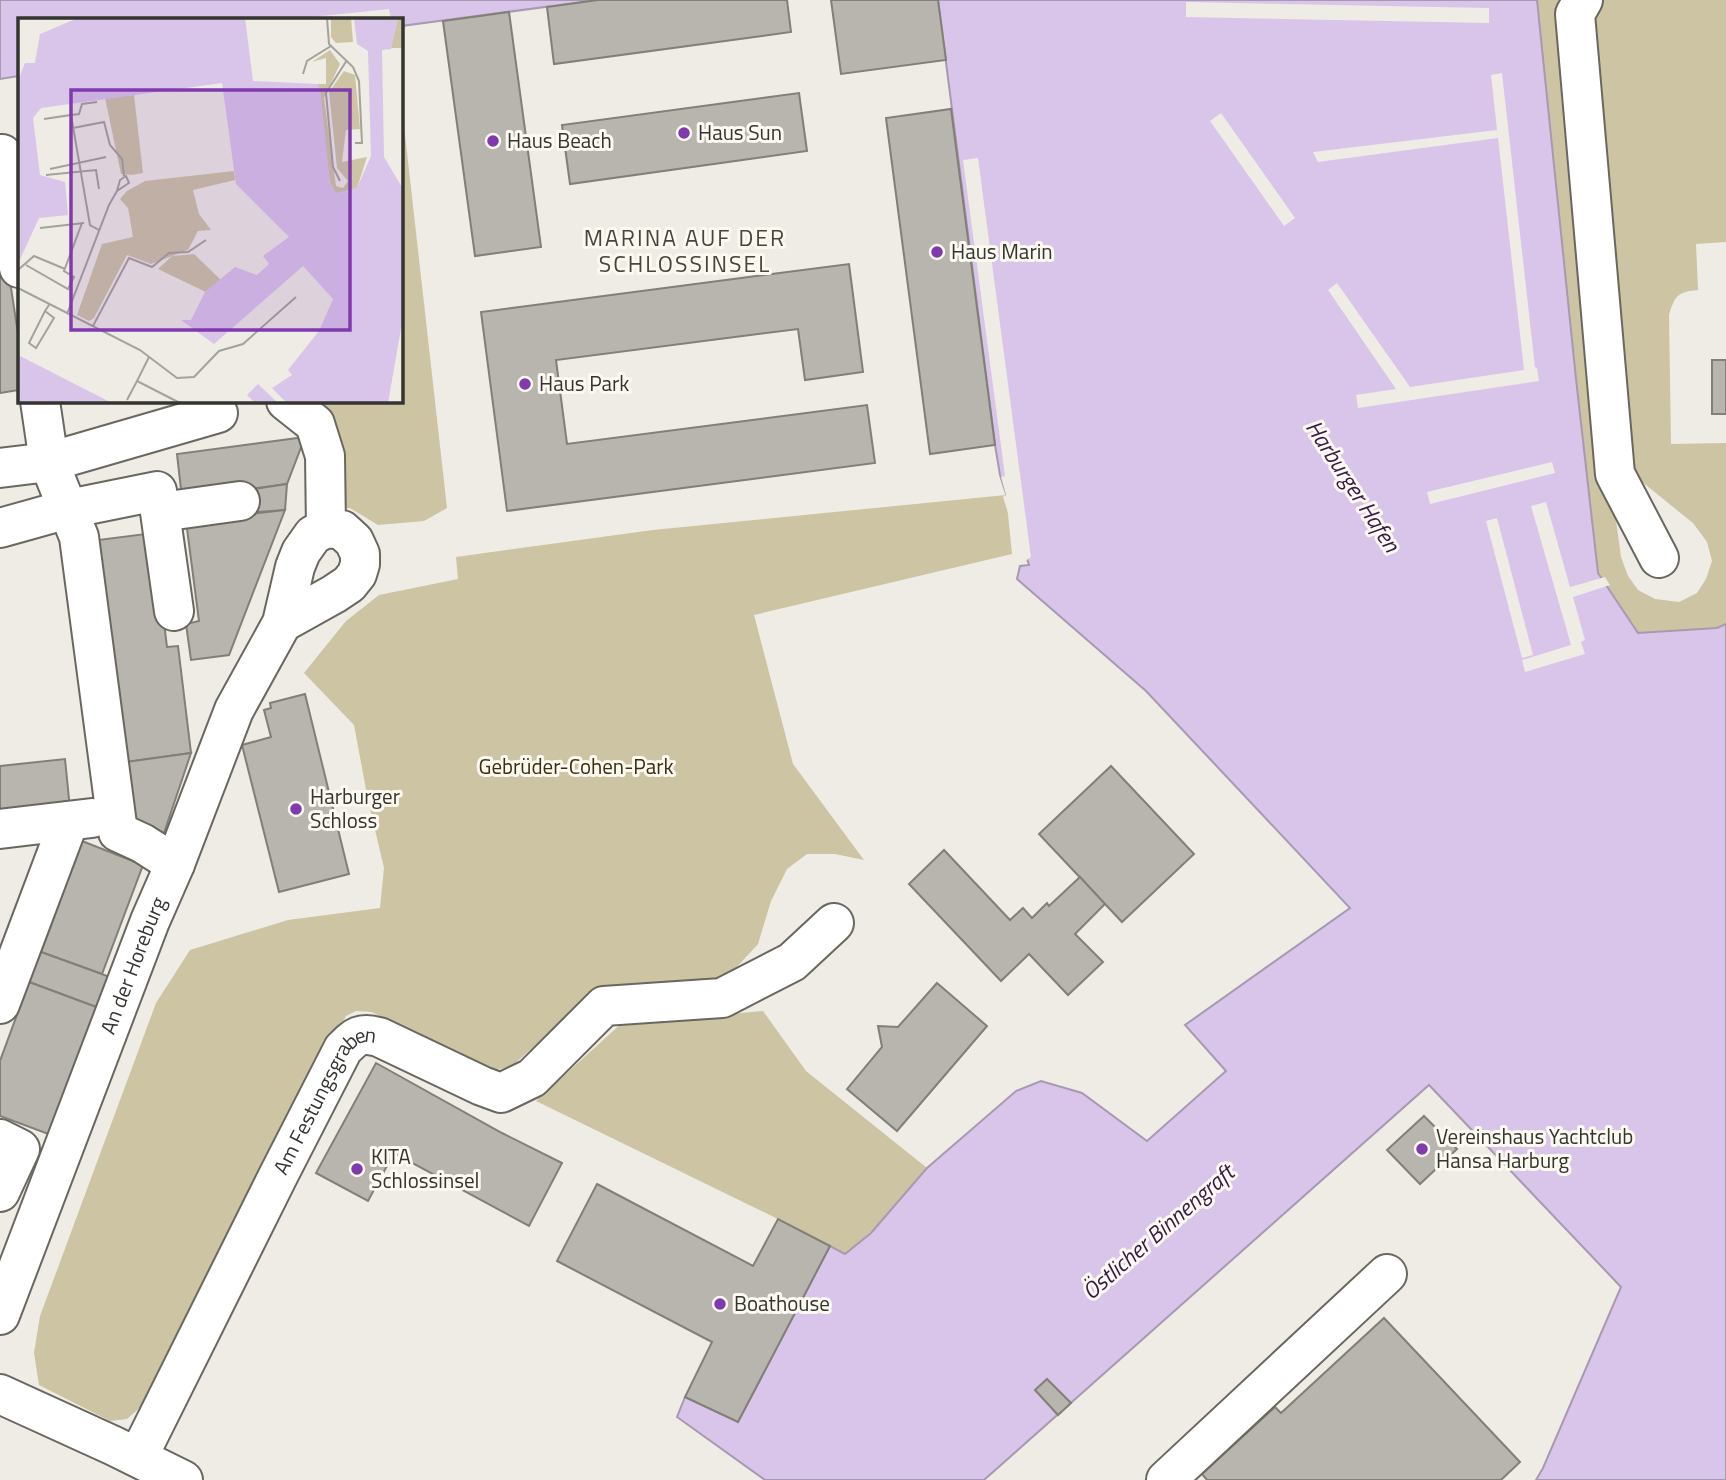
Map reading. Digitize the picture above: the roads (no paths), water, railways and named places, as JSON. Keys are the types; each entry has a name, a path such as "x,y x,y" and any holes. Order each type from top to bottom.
{"street":[{"path":"1583,0 1575,14 1615,474 1659,558"},
{"path":"7,153 17,244"},
{"path":"40,402 49,461 79,537 118,832 142,843 175,864"},
{"path":"282,623 349,584 357,574 360,564 360,554 354,541 342,530 327,528 325,456 315,425 287,402"},
{"path":"0,468 49,461 218,413"},
{"path":"0,527 68,509 157,491 174,611"},
{"path":"161,512 240,501"},
{"name":"An der Horeburg","path":"0,1315 150,921 175,864 234,710 282,623 301,552 313,535 327,528"},
{"path":"0,829 116,816"},
{"path":"0,1004 69,821"},
{"name":"Am Festungsgraben","path":"138,1457 343,1049 356,1036 379,1037 501,1093 532,1078 604,1006 722,998 793,962 834,923"},
{"path":"0,1139 20,1149 0,1192"},
{"path":"1166,1480 1387,1274"},
{"path":"0,1394 183,1480"}],"water":[{"path":"0,0 598,0 402,26 402,18 18,18 18,76 0,79"},
{"path":"938,0 1537,0 1598,573 1638,633 1717,628 1726,624 1726,1480 1536,1480 1621,1287 1429,1085 984,1480 765,1480 677,1417 685,1397 738,1422 830,1246 845,1254 871,1233 927,1168 1016,1091 1041,1081 1082,1093 1147,1141 1226,1071 1185,1025 1350,908 1146,691 1017,579 1020,566 1029,565 1000,475 995,445"}],"place":[{"name":"Haus Sun","path":"684,133"},
{"name":"Haus Beach","path":"493,141"},
{"name":"Haus Marin","path":"937,252"},
{"name":"Haus Park","path":"525,384"},
{"name":"Harburger Schloss","path":"296,809"},
{"name":"Vereinshaus Yachtclub Hansa Harburg","path":"1422,1149"},
{"name":"KITA Schlossinsel","path":"357,1169"},
{"name":"Boathouse","path":"720,1304"}],"district":[{"name":"MARINA AUF DER SCHLOSSINSEL","path":"685,251"}],"water label":[{"name":"Harburger Hafen","path":"1353,486"},
{"name":"Östlicher Binnengraft","path":"1158,1232"}],"park label":[{"name":"Gebrüder-Cohen-Park","path":"576,767"}]}
